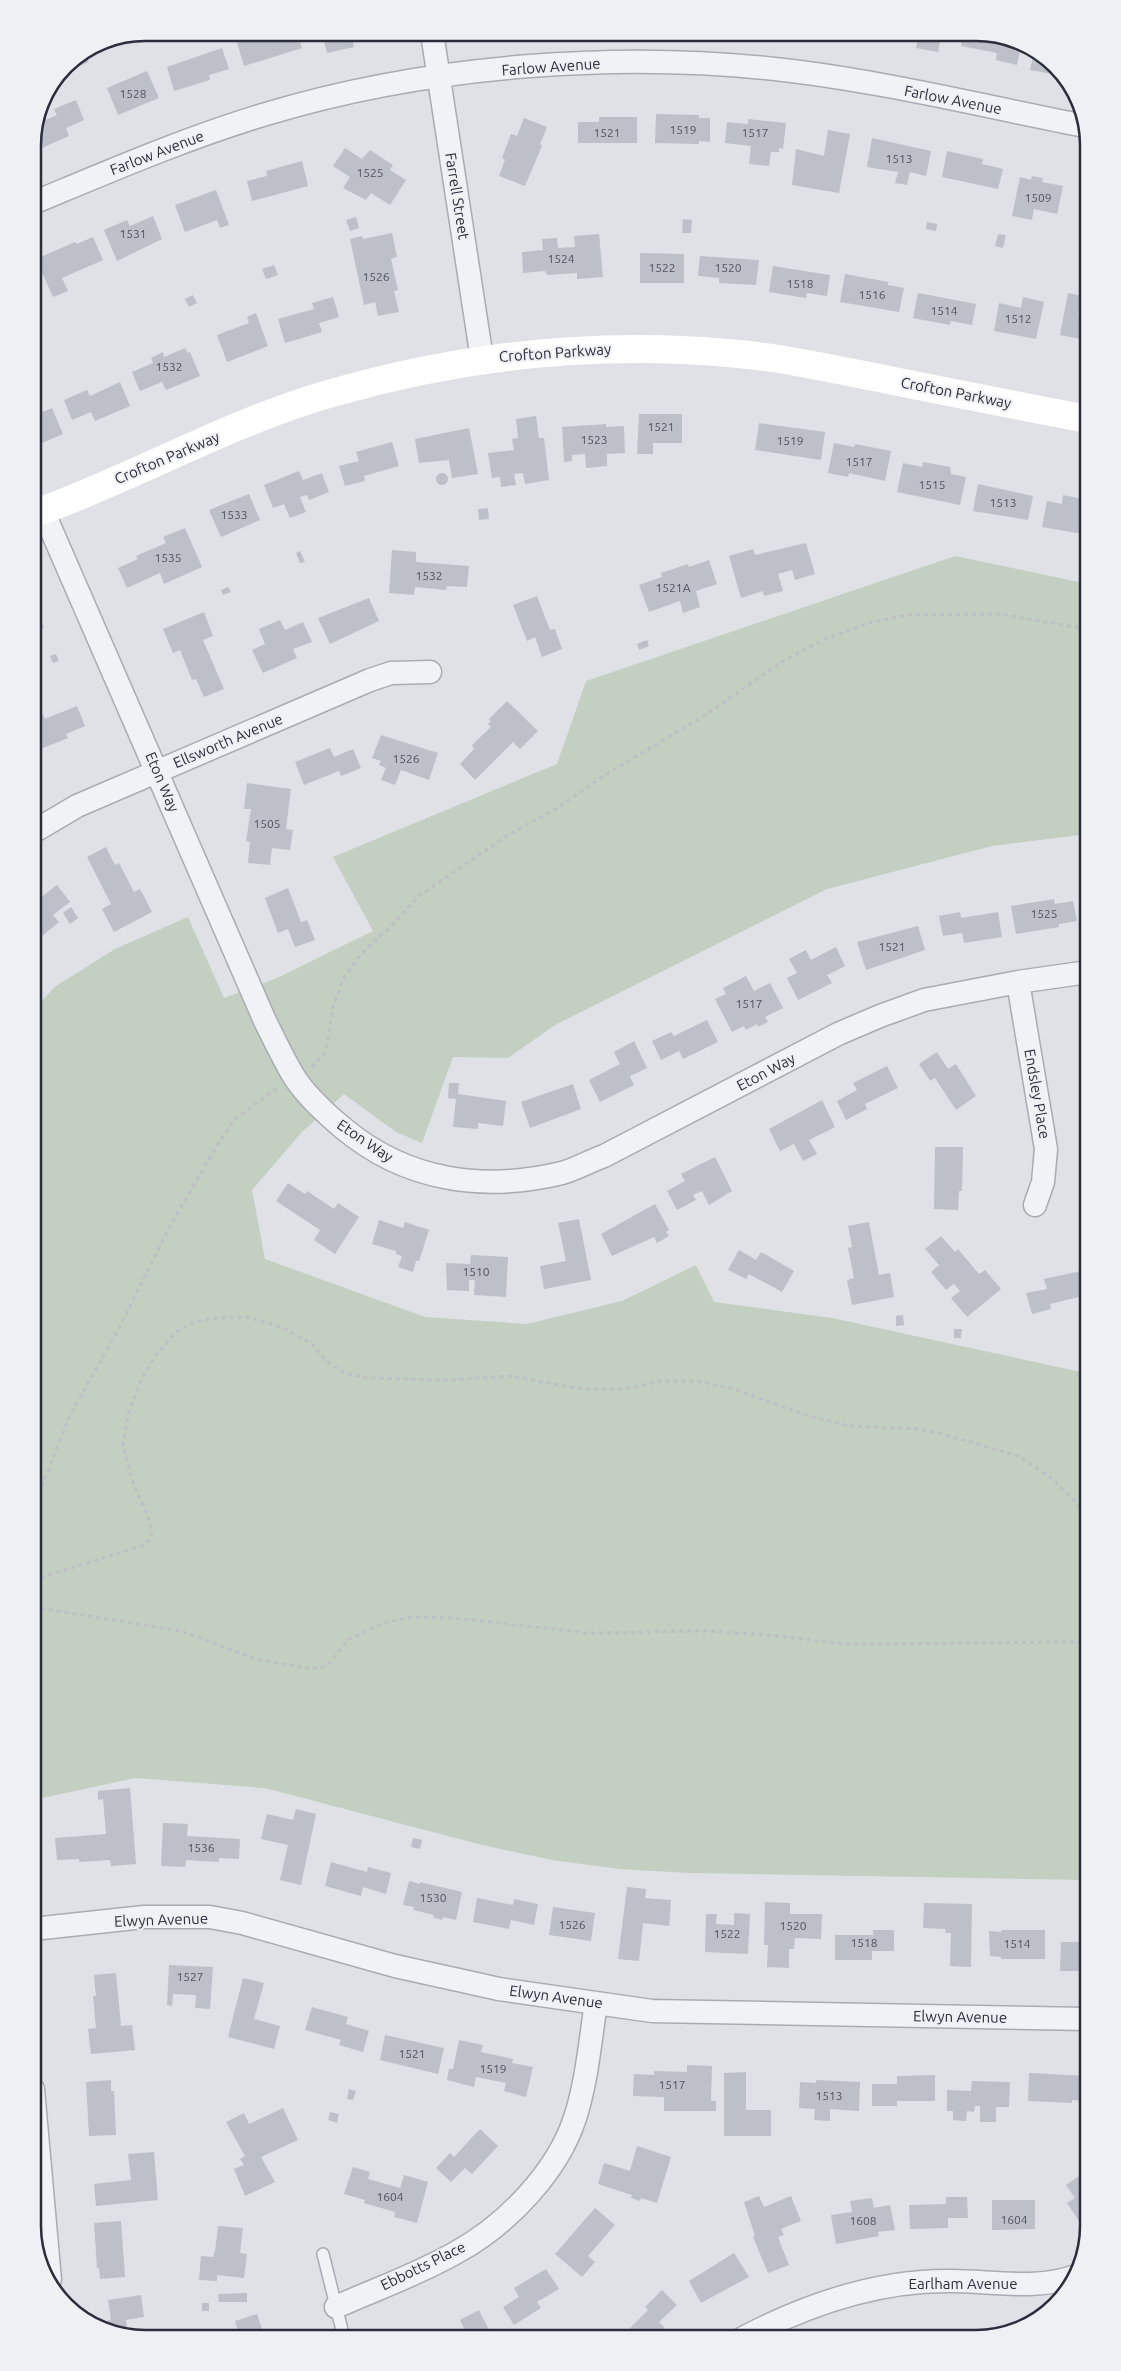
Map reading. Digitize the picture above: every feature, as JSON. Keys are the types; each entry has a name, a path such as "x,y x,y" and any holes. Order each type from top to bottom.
{"street":[{"name":"Farrell Street","path":"433,41 482,359"},
{"name":"Farlow Avenue","path":"41,199 202,135 268,114 349,94 439,77 532,67 618,63 698,64 790,71 854,81 1078,125"},
{"name":"Crofton Parkway","path":"41,512 256,420 329,394 402,374 482,359 582,349 648,347 729,353 815,365 1080,417"},
{"name":"Eton Way","path":"41,525 158,771 265,1021 294,1077 325,1113 355,1138 393,1161 436,1176 486,1183 522,1181 564,1172 604,1156 838,1034 880,1016 924,1000 1018,982 1080,973"},
{"name":"Ellsworth Avenue","path":"41,827 77,806 370,680 391,674 430,672"},
{"name":"Endsley Place","path":"1018,982 1046,1149 1043,1182 1036,1205"},
{"name":"Elwyn Avenue","path":"41,1928 144,1917 210,1917 242,1923 395,1966 498,1989 652,2011 1080,2019"},
{"name":"Ebbotts Place","path":"336,2307 456,2252 493,2226 537,2184 558,2154 574,2120 584,2085 596,2003"},
{"path":"41,2184 49,2265"},
{"name":"Earlham Avenue","path":"758,2330 775,2321 852,2292 884,2286 952,2281 994,2284 1038,2283 1065,2278"}],"lane":[{"path":"323,2254 342,2330"}],"path":[{"path":"41,1489 69,1417 117,1332 169,1228 216,1147 235,1119 261,1098 316,1064 326,1051 332,1007 342,981 361,954 388,930 419,896 506,836 556,809 605,775 705,715 785,660 821,641 868,623 907,615 999,614 1080,628"},
{"path":"41,1577 145,1545 152,1534 150,1522 131,1477 123,1444 129,1411 142,1378 157,1354 176,1332 195,1322 217,1318 247,1317 284,1328 312,1344 327,1362 345,1373 367,1378 446,1380 510,1376 582,1389 624,1389 661,1381 697,1382 734,1389 806,1415 849,1426 918,1429 943,1434 1018,1456 1051,1478 1080,1506"},
{"path":"41,1609 181,1631 256,1658 312,1669 326,1666 348,1639 384,1623 410,1618 453,1618 588,1634 706,1631 768,1635 845,1644 1080,1642"}],"green space":[{"path":"955,556 1080,582 1080,835 992,846 827,889 555,1025 508,1058 453,1057 422,1143 396,1132 344,1094 302,1132 252,1190 265,1259 425,1317 527,1324 622,1301 696,1265 714,1302 832,1318 1080,1372 1080,1880 689,1873 620,1869 552,1860 478,1844 265,1788 135,1778 41,1798 41,1002 56,986 115,949 188,917 224,998 277,978 373,931 333,857 557,764 586,681"}],"building":[{"path":"237,41 300,41 302,48 244,66"},
{"path":"324,41 353,41 354,47 327,53"},
{"path":"917,41 940,41 938,52 916,48"},
{"path":"962,41 983,41 1020,51 1017,65 996,60 997,53 961,46"},
{"path":"222,48 229,69 209,75 210,80 174,91 167,67"},
{"path":"1033,58 1051,74 1030,70"},
{"path":"88,59 89,62 80,65"},
{"path":"147,71 159,98 118,115 107,88"},
{"path":"76,100 84,120 66,128 69,136 41,148 44,120 57,115 54,109"},
{"path":"656,114 699,115 699,118 710,118 710,142 699,141 699,144 655,143"},
{"path":"599,117 637,117 637,143 578,143 578,122 599,122"},
{"path":"524,118 547,127 540,144 542,146 525,186 499,176 505,160 502,158 511,134 517,136"},
{"path":"748,119 786,123 783,149 779,148 779,152 771,152 769,166 749,164 751,146 725,143 727,122 748,124"},
{"path":"828,130 850,134 839,193 792,185 796,149 824,156"},
{"path":"872,138 931,151 926,176 910,172 907,185 895,183 898,172 867,167"},
{"path":"345,148 362,159 370,150 393,165 390,170 406,180 390,205 371,193 366,200 343,188 350,177 333,166"},
{"path":"947,151 983,159 982,164 1003,169 998,189 942,177"},
{"path":"302,161 308,186 252,201 247,181 267,176 266,171"},
{"path":"1032,176 1043,178 1042,182 1063,186 1057,214 1034,209 1032,220 1012,216 1020,177 1031,180"},
{"path":"216,190 229,225 220,228 217,220 185,232 175,205"},
{"path":"153,216 162,239 117,261 104,230 127,220 130,226"},
{"path":"356,217 359,228 350,231 346,220"},
{"path":"683,219 692,220 691,233 682,233"},
{"path":"927,222 937,224 936,231 926,229"},
{"path":"392,233 397,257 391,259 398,290 394,291 399,312 378,316 375,302 364,305 350,239 362,236 363,239"},
{"path":"599,234 603,277 577,279 577,273 547,275 545,271 523,273 522,252 543,250 542,239 557,238 558,248 575,247 574,236"},
{"path":"998,234 1006,235 1003,248 995,246"},
{"path":"93,237 103,260 62,278 68,291 53,297 41,270 41,257 75,242 77,244"},
{"path":"640,253 684,254 684,283 640,283"},
{"path":"700,256 759,260 756,285 719,283 719,278 698,276"},
{"path":"274,265 278,275 266,279 262,269"},
{"path":"773,266 830,275 827,296 807,293 806,298 769,292"},
{"path":"845,274 888,282 888,285 904,288 899,312 840,302"},
{"path":"918,293 976,304 972,325 951,321 950,325 913,318"},
{"path":"1068,293 1080,296 1078,316 1080,317 1080,339 1060,335"},
{"path":"193,295 197,303 189,307 185,299"},
{"path":"333,297 339,317 319,323 322,332 285,343 278,319 314,309 312,303"},
{"path":"1023,297 1044,302 1036,339 994,331 999,303 1021,308"},
{"path":"256,313 268,346 227,362 217,335 249,323 247,317"},
{"path":"185,348 188,353 190,352 200,376 166,390 162,382 140,391 132,372 153,363 151,358 163,352 164,357"},
{"path":"120,382 130,406 95,421 91,412 72,420 64,400 87,390 90,396"},
{"path":"52,408 63,434 41,444 41,413"},
{"path":"639,414 682,414 682,443 653,443 653,454 637,454"},
{"path":"536,416 539,438 544,438 549,480 525,484 523,473 514,474 516,485 501,487 500,477 492,478 488,453 514,450 512,439 518,438 516,419"},
{"path":"759,423 825,432 821,460 755,450"},
{"path":"606,424 606,427 624,426 625,453 607,454 607,466 586,468 585,454 572,455 572,461 564,462 562,427"},
{"path":"469,428 478,474 452,478 449,460 419,463 415,439"},
{"path":"392,442 399,466 364,476 365,481 345,486 339,466 359,461 356,452"},
{"path":"834,443 854,447 855,444 891,451 885,481 849,473 848,477 828,473"},
{"path":"923,462 950,467 951,474 966,477 960,505 897,492 903,463 922,467"},
{"path":"299,471 303,480 322,473 329,492 309,500 307,495 300,497 306,512 290,518 284,504 273,508 264,485"},
{"path":"444,473 447,474 447,484 440,485 437,484 436,477 437,474"},
{"path":"978,484 1033,496 1028,520 973,511"},
{"path":"249,494 260,520 221,537 209,510"},
{"path":"1063,495 1080,498 1080,534 1042,527 1047,501 1062,504"},
{"path":"488,508 489,519 479,520 478,509"},
{"path":"185,528 202,567 164,584 160,573 127,588 118,568 138,559 136,556 166,543 163,537"},
{"path":"806,543 815,574 795,580 792,570 778,574 783,591 764,596 763,591 741,598 729,556 753,549 755,555"},
{"path":"392,550 416,552 416,562 469,566 467,587 447,586 446,590 415,587 414,595 389,593"},
{"path":"300,551 305,562 300,563 296,553"},
{"path":"709,560 717,584 696,591 700,607 683,613 680,601 649,612 639,585 662,577 661,573 688,564 689,567"},
{"path":"228,587 231,592 223,595 221,590"},
{"path":"537,596 550,630 555,629 562,649 542,657 535,637 527,641 513,605"},
{"path":"369,598 379,621 330,644 318,618"},
{"path":"204,612 213,636 203,640 224,689 204,697 196,679 192,680 180,650 173,653 163,629"},
{"path":"280,620 285,630 303,622 312,642 293,649 297,658 263,673 252,650 265,644 259,629"},
{"path":"647,640 649,646 639,650 637,644"},
{"path":"56,654 59,661 53,663 50,656"},
{"path":"507,701 538,731 520,749 513,742 475,780 460,764 474,749 472,745 491,727 488,724 491,721 489,719"},
{"path":"77,706 85,726 66,734 68,738 41,749 41,711 45,719"},
{"path":"381,735 438,753 429,780 401,770 395,785 381,780 386,768 379,765 381,761 372,758"},
{"path":"330,748 334,757 353,749 361,768 341,776 339,771 304,785 295,762"},
{"path":"247,783 291,789 286,829 293,830 290,850 272,848 270,865 248,863 250,842 246,841 251,809 244,809"},
{"path":"106,847 115,865 119,863 134,892 140,889 152,912 114,932 102,909 111,904 87,857"},
{"path":"57,885 70,902 53,915 59,922 42,936 41,935 41,897"},
{"path":"288,888 301,922 307,920 315,940 295,947 288,929 278,933 265,898"},
{"path":"1054,899 1055,904 1073,901 1077,921 1059,924 1059,927 1016,934 1011,906"},
{"path":"71,907 78,918 70,924 63,913"},
{"path":"960,912 961,918 998,912 1002,937 964,943 962,933 943,936 939,916"},
{"path":"918,926 925,950 866,970 857,942"},
{"path":"836,947 845,966 827,975 832,983 798,1000 787,978 797,973 789,959 806,950 811,960"},
{"path":"746,976 754,991 770,983 783,1008 765,1017 768,1022 758,1027 757,1024 746,1030 744,1026 732,1032 715,999 726,994 723,988"},
{"path":"707,1020 718,1042 683,1059 679,1051 661,1060 652,1041 671,1032 674,1036"},
{"path":"634,1041 647,1068 630,1076 634,1085 600,1102 589,1080 620,1064 614,1052"},
{"path":"937,1052 948,1069 956,1064 976,1096 956,1110 935,1078 930,1081 919,1064"},
{"path":"887,1066 898,1088 865,1104 867,1109 846,1120 837,1101 857,1090 853,1083"},
{"path":"449,1083 459,1083 458,1094 506,1101 503,1126 478,1123 478,1129 453,1127 456,1099 448,1098"},
{"path":"573,1084 581,1109 530,1128 521,1102"},
{"path":"822,1100 835,1127 809,1140 817,1154 803,1161 794,1144 780,1151 769,1129"},
{"path":"935,1147 963,1147 962,1191 959,1191 958,1210 934,1209"},
{"path":"715,1157 732,1191 709,1205 702,1191 693,1195 696,1200 677,1210 667,1191 685,1181 681,1174"},
{"path":"288,1183 305,1194 307,1191 334,1209 338,1203 359,1217 335,1254 314,1240 320,1230 276,1201"},
{"path":"655,1204 669,1230 666,1232 669,1236 657,1243 654,1237 612,1256 601,1234"},
{"path":"579,1219 591,1280 544,1289 540,1266 566,1261 558,1223"},
{"path":"379,1220 403,1228 405,1222 429,1230 419,1261 416,1261 413,1272 398,1267 402,1256 396,1254 396,1251 372,1244"},
{"path":"869,1222 879,1275 890,1273 894,1297 852,1305 847,1280 854,1278 848,1248 852,1247 848,1226"},
{"path":"941,1236 955,1252 958,1249 979,1274 985,1270 1001,1289 967,1317 951,1298 960,1291 954,1284 946,1290 931,1272 939,1265 925,1249"},
{"path":"739,1250 756,1260 761,1252 794,1271 782,1292 749,1274 746,1279 728,1270"},
{"path":"471,1255 508,1257 506,1297 474,1295 475,1280 469,1280 469,1291 447,1290 446,1263 470,1264"},
{"path":"1080,1271 1080,1297 1050,1304 1051,1309 1032,1314 1026,1293 1047,1289 1044,1279"},
{"path":"903,1315 904,1325 896,1326 896,1316"},
{"path":"954,1329 962,1329 961,1338 954,1338"},
{"path":"130,1788 136,1864 111,1866 110,1860 79,1862 79,1859 57,1860 55,1838 106,1834 103,1799 98,1800 98,1791"},
{"path":"296,1809 316,1814 301,1885 280,1880 288,1845 261,1839 267,1814 293,1820"},
{"path":"163,1823 188,1824 187,1836 240,1839 239,1859 219,1858 219,1862 186,1860 185,1867 161,1866"},
{"path":"413,1838 422,1840 420,1849 411,1847"},
{"path":"331,1862 367,1872 368,1867 391,1873 386,1894 363,1887 361,1896 325,1886"},
{"path":"409,1881 462,1892 456,1920 443,1917 442,1920 433,1917 434,1915 413,1910 414,1907 403,1905"},
{"path":"627,1887 646,1889 645,1898 671,1900 669,1926 643,1923 639,1961 618,1959"},
{"path":"477,1898 513,1905 514,1899 538,1904 534,1925 511,1920 509,1929 473,1922"},
{"path":"765,1902 790,1903 790,1914 822,1914 821,1939 795,1938 794,1949 789,1949 789,1968 767,1967 768,1945 764,1945"},
{"path":"924,1903 972,1904 971,1967 950,1966 951,1933 945,1933 946,1929 923,1928"},
{"path":"553,1907 595,1913 591,1941 549,1935"},
{"path":"734,1913 750,1914 748,1954 705,1952 706,1914 717,1914 716,1924 734,1925"},
{"path":"873,1930 894,1930 894,1951 872,1951 872,1960 835,1960 835,1935 873,1935"},
{"path":"1001,1930 1045,1930 1045,1959 1001,1959 1001,1957 990,1956 989,1931 1001,1932"},
{"path":"1061,1942 1080,1942 1080,1971 1060,1971"},
{"path":"169,1965 213,1967 210,2009 195,2008 196,1995 173,1994 172,2006 167,2005"},
{"path":"116,1973 121,2026 132,2025 135,2050 91,2054 88,2029 96,2028 93,1996 96,1996 94,1975"},
{"path":"243,1978 264,1983 254,2019 280,2026 274,2049 228,2037"},
{"path":"312,2007 348,2017 346,2024 369,2031 363,2052 339,2045 341,2040 305,2030"},
{"path":"385,2035 444,2048 438,2074 380,2060"},
{"path":"459,2040 483,2045 481,2052 513,2059 512,2063 533,2067 526,2097 504,2091 506,2083 476,2077 474,2087 447,2080 449,2069 453,2069"},
{"path":"687,2065 712,2066 711,2101 716,2101 716,2111 664,2111 664,2097 633,2096 634,2074 654,2075 654,2071 687,2072"},
{"path":"746,2072 746,2110 771,2110 771,2136 724,2136 724,2073"},
{"path":"1029,2073 1080,2076 1080,2100 1072,2100 1072,2103 1028,2101"},
{"path":"935,2075 935,2101 897,2101 897,2106 872,2106 872,2084 897,2084 897,2076"},
{"path":"111,2080 111,2091 114,2091 116,2135 89,2136 86,2082"},
{"path":"816,2080 860,2082 859,2111 830,2109 830,2121 814,2120 815,2109 799,2108 800,2082 816,2083"},
{"path":"972,2081 1010,2082 1009,2107 996,2107 996,2122 980,2122 980,2106 975,2106 974,2112 967,2111 966,2121 953,2120 953,2111 947,2111 947,2090 971,2091"},
{"path":"349,2089 356,2091 353,2100 347,2099"},
{"path":"283,2108 298,2140 261,2157 275,2182 245,2196 234,2169 244,2165 240,2159 245,2156 226,2122 244,2113 249,2124"},
{"path":"330,2112 339,2114 337,2123 328,2120"},
{"path":"480,2129 498,2146 472,2174 465,2168 451,2182 436,2168 450,2153 454,2157"},
{"path":"637,2146 671,2157 657,2203 641,2198 640,2201 631,2198 632,2195 598,2184 604,2163 630,2171"},
{"path":"154,2152 158,2200 96,2206 94,2184 131,2180 128,2154"},
{"path":"353,2167 370,2172 368,2179 400,2188 404,2175 428,2182 417,2223 394,2217 395,2212 364,2203 365,2200 344,2194"},
{"path":"1080,2175 1080,2222 1067,2203 1075,2198 1066,2185"},
{"path":"759,2196 764,2207 791,2196 801,2221 781,2229 784,2235 778,2237 789,2265 768,2273 753,2237 755,2236 744,2202"},
{"path":"946,2197 967,2197 968,2218 948,2218 948,2228 910,2229 909,2205 946,2204"},
{"path":"872,2198 874,2208 890,2205 895,2230 878,2232 879,2236 836,2244 831,2215 852,2212 850,2201"},
{"path":"992,2200 1035,2200 1035,2229 992,2230"},
{"path":"595,2208 615,2225 588,2256 595,2262 582,2277 555,2254"},
{"path":"121,2221 125,2277 100,2279 99,2268 97,2268 94,2223"},
{"path":"218,2226 243,2228 240,2253 247,2254 244,2278 217,2275 217,2281 199,2280 201,2256 213,2257"},
{"path":"734,2253 749,2277 701,2303 689,2281"},
{"path":"546,2269 559,2289 537,2302 541,2308 514,2325 503,2307 519,2297 514,2288"},
{"path":"662,2290 677,2305 659,2322 665,2328 663,2330 628,2330 648,2310 645,2307"},
{"path":"247,2293 247,2302 219,2302 218,2294"},
{"path":"141,2295 144,2317 126,2320 127,2328 105,2322 111,2320 108,2300"},
{"path":"202,2303 209,2303 209,2311 202,2311"},
{"path":"479,2310 489,2330 465,2330 460,2320"},
{"path":"257,2314 262,2330 238,2330 235,2321"}]}
